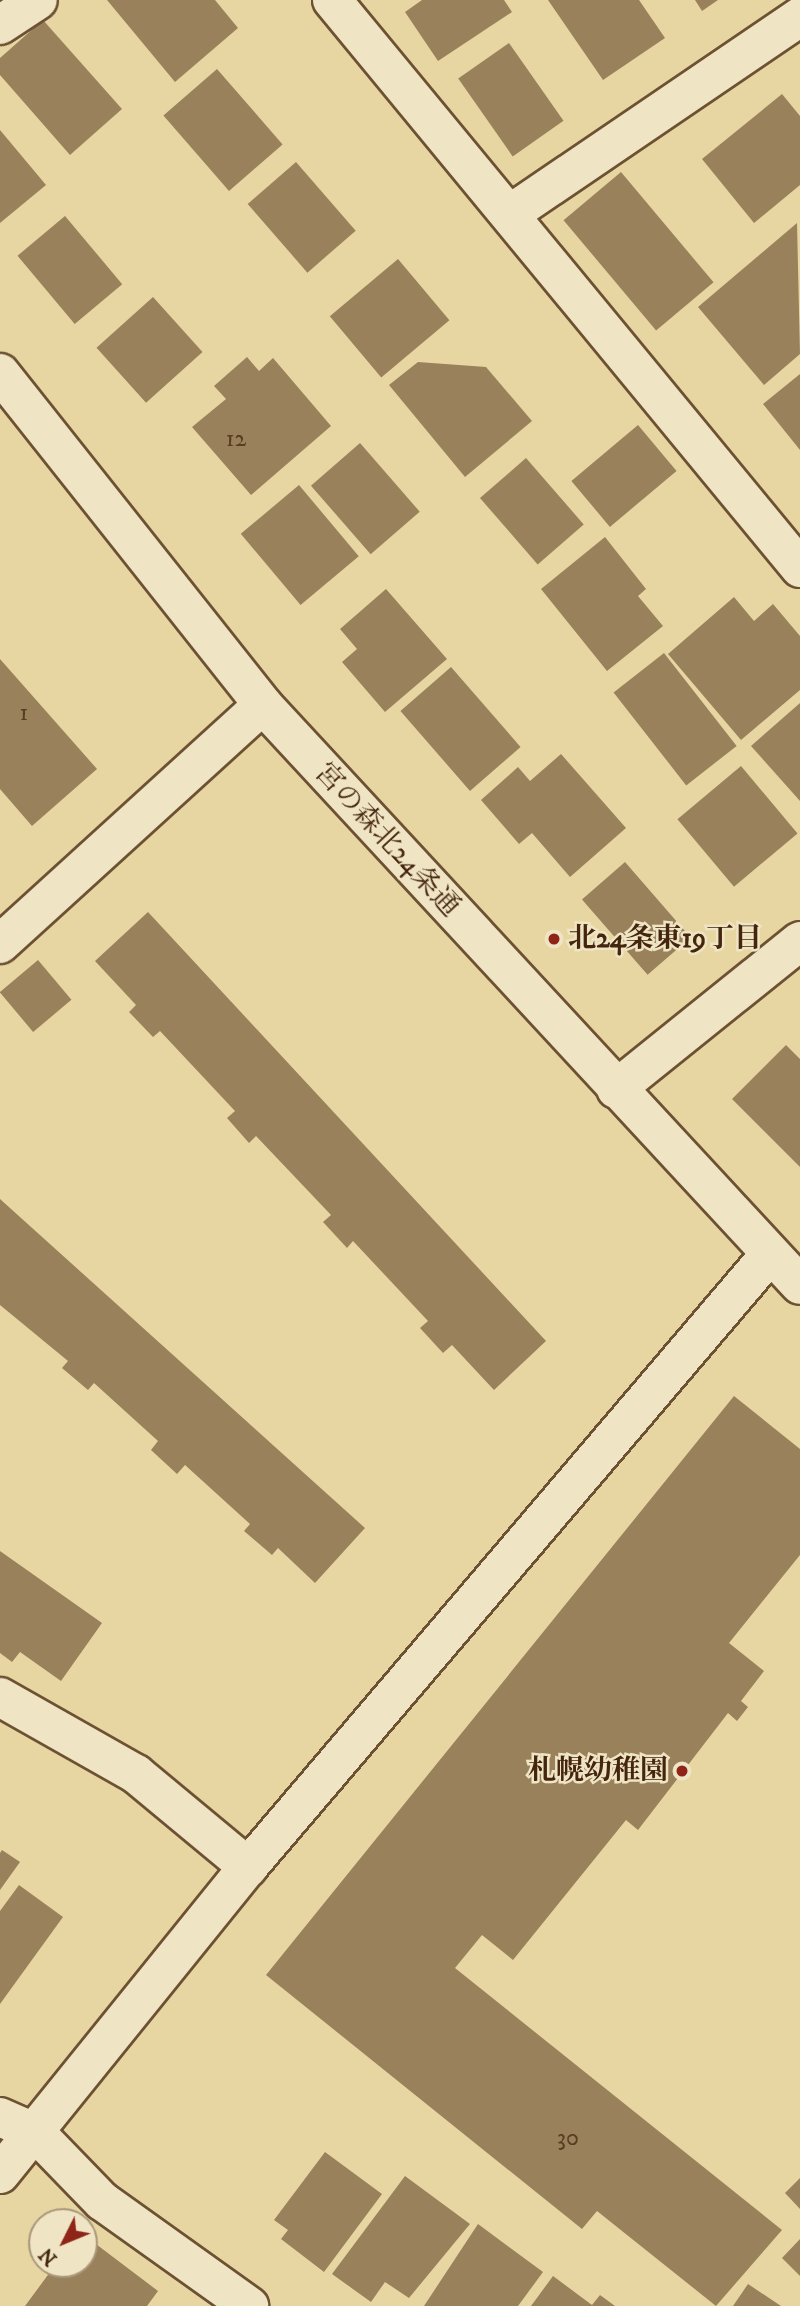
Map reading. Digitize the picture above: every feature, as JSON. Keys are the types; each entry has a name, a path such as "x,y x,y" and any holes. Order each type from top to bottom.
{"street":[{"path":"0,25 38,0"},
{"path":"332,0 800,568"},
{"path":"510,214 800,18"},
{"name":"宮の森北24条通","path":"0,373 263,705 616,1089 800,1284"},
{"path":"0,944 263,705"},
{"path":"616,1089 800,941"},
{"path":"0,2174 36,2133 248,1867 770,1254"},
{"path":"0,1697 136,1774 248,1867"},
{"path":"0,2117 36,2133 102,2201 248,2306"}],"building":[{"path":"107,0 215,0 238,28 175,82"},
{"path":"422,0 504,0 512,12 438,61 405,12"},
{"path":"548,0 639,0 665,38 603,80"},
{"path":"695,0 718,0 702,11"},
{"path":"43,20 122,109 70,155 0,75 0,58"},
{"path":"509,43 563,121 513,156 458,79"},
{"path":"217,69 283,144 229,191 163,116"},
{"path":"782,94 800,116 800,185 754,223 702,159"},
{"path":"0,130 46,185 0,223"},
{"path":"296,162 356,231 307,273 248,204"},
{"path":"621,172 714,282 656,331 564,220"},
{"path":"65,216 122,284 75,324 18,256"},
{"path":"797,223 800,354 764,385 698,307"},
{"path":"398,259 449,320 381,377 330,316"},
{"path":"153,297 203,352 146,403 97,348"},
{"path":"247,357 259,371 273,358 331,426 251,495 192,427 226,399 214,386"},
{"path":"418,362 486,367 532,421 465,477 389,385"},
{"path":"800,374 800,450 763,404"},
{"path":"638,425 677,471 610,527 571,481"},
{"path":"360,443 420,512 371,554 311,486"},
{"path":"526,458 584,524 538,564 480,498"},
{"path":"299,485 359,556 301,605 241,534"},
{"path":"605,537 646,589 638,596 663,626 607,671 541,589"},
{"path":"386,589 447,659 385,712 342,662 357,649 340,629"},
{"path":"734,597 754,621 773,604 800,636 800,690 741,740 668,654"},
{"path":"664,653 737,746 686,785 614,692"},
{"path":"0,659 97,769 32,826 0,789"},
{"path":"451,667 521,747 470,791 400,711"},
{"path":"800,703 800,801 751,746"},
{"path":"561,754 626,828 570,877 532,833 519,844 481,800 518,767 530,781"},
{"path":"741,766 798,833 734,887 677,819"},
{"path":"625,862 691,937 648,975 582,899"},
{"path":"148,912 546,1341 494,1390 452,1345 443,1353 420,1328 428,1321 353,1241 347,1248 323,1222 331,1215 256,1136 249,1143 227,1118 235,1111 160,1031 153,1037 129,1012 136,1005 95,961"},
{"path":"38,960 71,1000 33,1032 0,992"},
{"path":"786,1045 800,1059 800,1167 732,1099"},
{"path":"0,1199 365,1528 315,1583 278,1548 272,1555 244,1531 250,1524 185,1465 177,1474 151,1450 158,1441 94,1383 88,1390 62,1368 68,1361 0,1305"},
{"path":"734,1396 800,1449 800,1555 729,1643 764,1671 741,1701 748,1707 737,1721 728,1713 638,1830 626,1820 513,1960 482,1935 455,1968 782,2230 716,2306 597,2211 582,2229 266,1975"},
{"path":"0,1551 102,1623 61,1681 20,1652 12,1662 0,1653"},
{"path":"2,1850 20,1862 0,1890 0,1853"},
{"path":"19,1885 63,1917 0,2004 0,1911"},
{"path":"325,2152 382,2194 324,2272 281,2239 288,2230 274,2220"},
{"path":"405,2176 470,2224 409,2298 385,2282 371,2302 332,2274"},
{"path":"800,2178 800,2209 785,2193"},
{"path":"478,2224 543,2272 518,2306 424,2306"},
{"path":"800,2239 800,2276 782,2258"},
{"path":"98,2246 158,2291 147,2306 25,2306 46,2278 98,2278"},
{"path":"553,2276 592,2305 600,2295 615,2306 531,2306"},
{"path":"748,2284 781,2306 733,2306"}],"place":[{"name":"北24条東19丁目","path":"554,939"},
{"name":"札幌幼稚園","path":"682,1771"}]}
